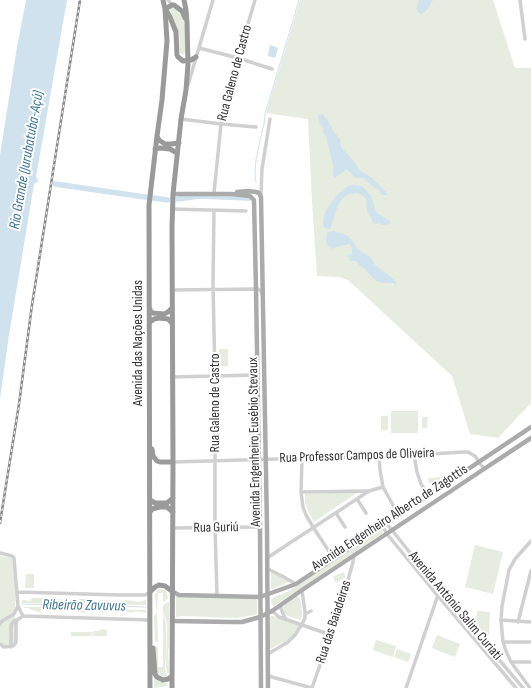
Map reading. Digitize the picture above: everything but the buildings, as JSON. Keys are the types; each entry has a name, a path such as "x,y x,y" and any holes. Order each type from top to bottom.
{"highway":[{"name":"Avenida das Nações Unidas","path":"150,688 150,197 162,100 167,42 163,0"},
{"path":"172,688 172,208 181,119 186,90 188,60 187,23 184,0"},
{"path":"187,23 182,11 174,5 165,9 176,32 176,55 181,60 194,59 196,57"},
{"path":"157,136 165,144 179,143"},
{"path":"155,149 170,149 177,154"},
{"path":"150,308 150,312 164,314 172,308"},
{"path":"150,322 154,318 159,318 168,319 172,322"},
{"path":"150,428 152,431 154,458 160,462 173,462"},
{"path":"150,500 156,503 167,502 173,498"},
{"path":"150,512 152,509 167,507 173,512"},
{"path":"150,592 159,585 168,588 173,592"},
{"path":"150,632 153,637 155,674 160,680 168,679 172,676"}],"main road":[{"path":"231,194 256,192 261,196"},
{"path":"173,195 231,194 247,195 253,199"},
{"name":"Avenida Engenheiro Eusébio Stevaux","path":"261,196 268,533 267,595 270,612 268,638 268,688"},
{"name":"Avenida Engenheiro Eusébio Stevaux","path":"253,199 258,376 261,688"},
{"name":"Avenida Engenheiro Alberto de Zagottis","path":"173,592 179,595 260,597 296,584 531,427"},
{"path":"258,428 260,433 266,437"},
{"name":"Avenida Engenheiro Alberto de Zagottis","path":"172,621 242,622 260,617 270,612 531,438"},
{"path":"260,528 264,528 268,533"},
{"path":"261,634 268,638"}],"street":[{"path":"168,0 172,5"},
{"path":"186,90 213,0"},
{"name":"Rua Galeno de Castro","path":"214,194 221,124 255,0"},
{"path":"520,0 525,39"},
{"path":"199,48 272,69"},
{"path":"181,119 256,127"},
{"name":"Avenida Engenheiro Eusébio Stevaux","path":"261,196 262,169 270,119"},
{"name":"Avenida Engenheiro Eusébio Stevaux","path":"253,199 262,184"},
{"path":"253,199 258,200 261,196"},
{"path":"172,208 246,211"},
{"name":"Rua Galeno de Castro","path":"214,210 213,290 217,596"},
{"path":"172,290 256,289 261,291 263,296"},
{"path":"172,377 258,376"},
{"name":"Rua Professor Campos de Oliveira","path":"173,462 215,462 468,452 475,456 484,470"},
{"path":"414,455 416,472 421,484 429,496"},
{"path":"379,456 383,487 399,516"},
{"path":"302,459 301,492 303,507 313,527 334,559"},
{"path":"301,492 369,491 383,487"},
{"path":"268,558 369,491"},
{"path":"356,499 366,513"},
{"path":"336,513 345,527"},
{"name":"Avenida Antônio Salim Curiati","path":"385,525 392,531 523,688"},
{"name":"Avenida Antônio Salim Curiati","path":"385,525 387,534 395,544 437,596 516,688"},
{"name":"Rua Guriú","path":"173,528 260,528"},
{"path":"530,688 529,684 511,662 506,651 503,642 501,620 502,606 509,570 515,559 531,541"},
{"path":"395,544 396,542 401,542"},
{"path":"0,553 12,556 14,558 20,618 16,625 16,642 13,646 4,647 0,644"},
{"name":"Rua das Baiadeiras","path":"312,688 331,634 354,555"},
{"path":"268,569 296,584"},
{"path":"518,622 531,571"},
{"path":"426,582 430,578"},
{"path":"268,654 288,642 295,635 302,624 305,614 302,590"},
{"path":"406,688 440,590"},
{"path":"18,592 145,595 150,592"},
{"path":"281,605 285,618"},
{"path":"0,624 2,621 14,614 18,606"},
{"path":"452,613 456,609"},
{"path":"15,611 20,618"},
{"path":"305,614 311,611"},
{"path":"270,612 331,634"},
{"path":"20,618 150,620"},
{"path":"501,620 531,622"},
{"path":"503,642 531,642"},
{"path":"511,662 531,662"},
{"path":"268,676 312,688"}],"shaded area":[{"path":"300,0 493,0 515,68 531,68 531,404 498,438 470,434 452,376 348,280 339,277 317,276 308,119 266,113"},
{"path":"173,7 178,10 183,19 185,28 185,52 183,55 180,53 179,34 170,10"},
{"path":"219,349 228,349 228,366 220,366"},
{"path":"391,411 418,411 418,433 391,433"},
{"path":"381,416 388,416 388,430 381,430"},
{"path":"422,417 428,417 427,428 422,428"},
{"path":"440,477 440,483 429,483 428,478"},
{"path":"358,492 314,522 305,503 305,494"},
{"path":"380,530 383,533 273,606 271,601 273,598 289,591"},
{"path":"475,545 503,552 493,594 465,587"},
{"path":"0,556 12,558 16,590 16,642 10,647 0,644"},
{"path":"271,571 290,581 271,589"},
{"path":"343,572 346,577 336,583 333,577"},
{"path":"26,574 34,574 34,588 25,588"},
{"path":"158,589 165,590 168,599 163,602 163,593 158,593 157,611 155,595"},
{"path":"297,594 301,602 301,620 288,616 283,611 284,604"},
{"path":"176,595 255,598 257,600 257,613 255,615 237,618 176,617"},
{"path":"32,598 41,598 48,602 60,599 63,602 73,603 80,599 86,599 93,603 102,600 113,602 126,600 139,602 146,600 146,605 21,603 24,600 30,601"},
{"path":"169,602 168,674 166,669 167,624 163,614 163,605"},
{"path":"24,607 146,610 146,613 135,611 131,613 124,611 119,612 113,610 103,613 94,610 83,613 72,610 61,612 47,610 39,612"},
{"path":"477,611 490,612 489,635 480,634 476,628"},
{"path":"157,613 158,642 155,642 154,616"},
{"path":"163,615 166,623 165,669 167,676 165,677 160,675 155,668 155,645 158,648 158,667 163,667"},
{"path":"271,616 299,625 295,634 286,641 270,649 270,618"},
{"path":"100,629 107,630 107,636 93,636 93,631 100,631"},
{"path":"71,632 92,632 92,636 71,636"},
{"path":"437,635 460,644 455,657 432,648"},
{"path":"376,640 396,646 393,657 373,650"},
{"path":"397,649 411,654 408,662 394,657"},
{"path":"154,678 161,682 167,683 167,686 154,688"}],"water":[{"name":"Rio Grande (Jurubatuba-Açú)","path":"26,0 67,0 36,177 39,181 34,184 0,399 0,155"},
{"path":"419,0 433,0 427,10 420,14 416,9"},
{"path":"270,45 278,48 275,58 268,56"},
{"path":"324,114 324,117 328,120 332,127 332,130 340,139 341,147 356,164 359,170 371,177 386,192 387,195 382,195 378,189 373,187 364,178 356,178 347,169 334,178 333,165 326,136 323,133 324,128 320,124 318,115"},
{"path":"350,185 361,186 364,188 372,197 377,213 390,221 390,224 375,224 367,212 366,198 358,193 349,194 343,198 338,205 330,229 325,228 323,225 326,210 336,196"},
{"path":"334,231 348,236 360,251 370,257 375,265 396,282 396,286 394,283 383,283 377,281 356,261 350,261 348,255 352,254 352,247 350,244 333,249 327,245 327,232"}],"waterway":[{"path":"256,182 256,160 265,114 299,0"},
{"path":"55,184 168,200"},
{"path":"178,199 199,196 249,198"},
{"name":"Ribeirão Zavuvus","path":"22,604 146,607"}],"railway":[{"path":"0,523 19,404 32,305 80,0"}]}
